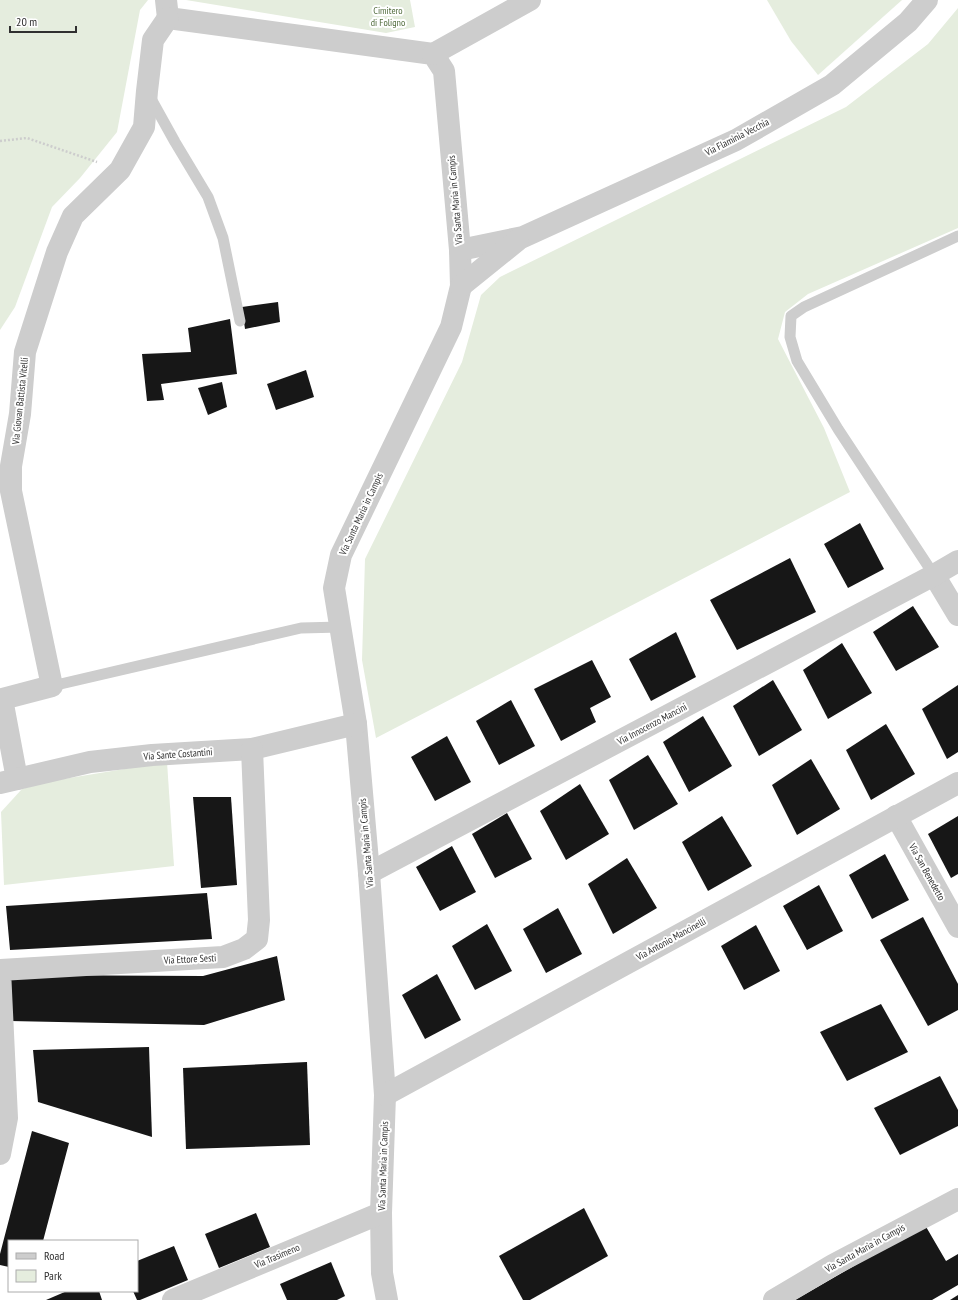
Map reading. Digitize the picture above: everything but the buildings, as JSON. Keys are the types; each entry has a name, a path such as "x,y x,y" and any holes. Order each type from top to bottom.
{"street":[{"path":"167,9 433,54 530,0"},
{"name":"Via Flaminia Vecchia","path":"460,250 523,236 736,140 832,86 908,22 927,0"},
{"name":"Via Giovan Battista Vitelli","path":"52,686 11,491 11,466 20,414 25,352 56,252 73,216 120,170 144,127 153,40 167,9"},
{"name":"Via Santa Maria in Campis","path":"387,1300 382,1273 381,1213 385,1095 369,873 356,724 334,588 341,555 451,327 461,286 460,250 444,71 433,54"},
{"name":"Via Flaminia Vecchia","path":"461,286 523,236"},
{"name":"Via Innocenzo Mancini","path":"369,873 958,561"},
{"path":"934,575 958,615"},
{"path":"8,781 1,699 52,686"},
{"name":"Via Sante Costantini","path":"8,781 90,762 152,755 252,749 356,724"},
{"name":"Via Ettore Sesti","path":"0,970 224,957 244,949 257,939 259,920 252,749"},
{"name":"Via Antonio Mancinelli","path":"385,1095 958,783"},
{"name":"Via San Benedetto","path":"896,816 958,927"},
{"path":"0,962 7,1118 0,1154"},
{"name":"Via Santa Maria in Campis","path":"774,1300 833,1265 958,1199"},
{"name":"Via Trasimeno","path":"173,1300 381,1213"}],"lane":[{"path":"147,91 208,197 223,238 240,321"},
{"path":"934,575 838,429 797,361 790,336 791,316 804,306 958,236"},
{"path":"52,686 301,628 341,627"}],"path":[{"path":"0,141 27,138 120,170"}],"green space":[{"path":"0,0 148,0 140,10 117,132 80,178 52,207 15,307 0,330"},
{"name":"Cimitero di Foligno","path":"186,0 410,0 415,27 386,33"},
{"path":"767,0 902,0 818,75 791,41"},
{"path":"958,8 958,228 808,294 785,312 778,339 824,428 850,492 376,738 362,660 365,559 462,362 481,295 500,277 846,107 928,44"},
{"path":"167,762 174,866 4,885 1,812 22,789 51,781"}]}
